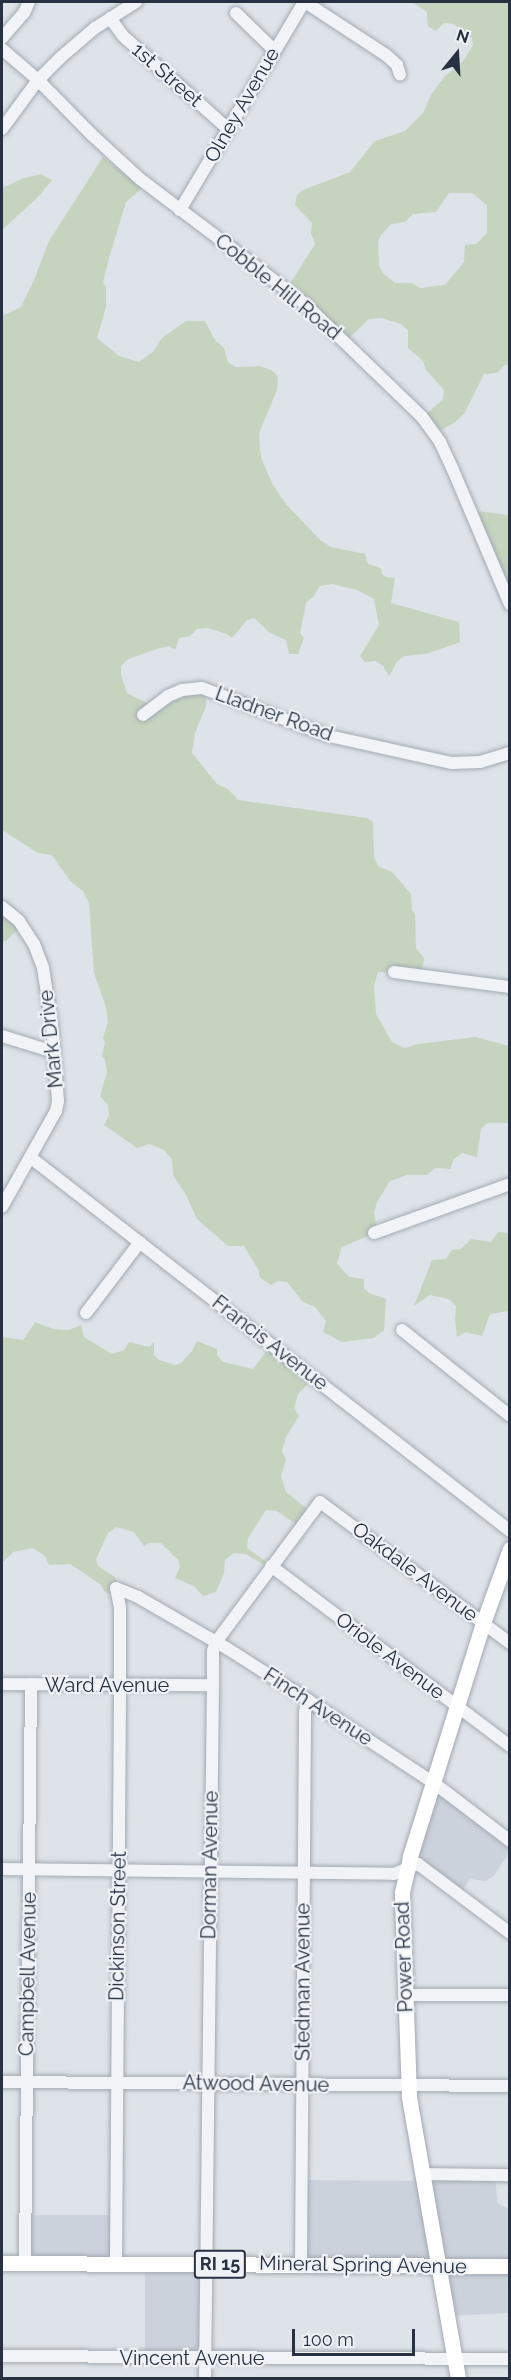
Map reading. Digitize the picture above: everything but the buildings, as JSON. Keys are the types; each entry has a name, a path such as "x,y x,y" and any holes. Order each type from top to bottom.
{"main road":[{"name":"Power Road","path":"458,2379 408,2086 401,1911 406,1869 483,1623 510,1548"},
{"name":"Mineral Spring Avenue","path":"2,2262 510,2266"}],"street":[{"path":"2,38 24,13 29,2"},
{"path":"2,129 38,80 83,37 136,2"},
{"path":"305,2 387,55 397,65 400,75"},
{"name":"Olney Avenue","path":"180,210 273,50 305,2"},
{"path":"236,13 273,50"},
{"name":"1st Street","path":"110,18 123,36 228,129"},
{"name":"Cobble Hill Road","path":"2,49 38,80 123,164 304,303 422,417 440,442 510,604"},
{"name":"Lladner Road","path":"143,715 168,696 202,688 292,724 329,736 464,764 510,753"},
{"name":"Mark Drive","path":"2,907 19,921 34,944 43,968 57,1085 56,1111 2,1207"},
{"path":"394,972 510,987"},
{"path":"2,1036 54,1052"},
{"name":"Francis Avenue","path":"30,1157 510,1531"},
{"path":"374,1233 510,1184"},
{"path":"86,1312 140,1242"},
{"path":"402,1330 510,1416"},
{"name":"Oakdale Avenue","path":"271,1566 320,1502 510,1643"},
{"path":"216,1642 271,1566"},
{"name":"Oriole Avenue","path":"271,1566 510,1746"},
{"name":"Finch Avenue","path":"116,1588 216,1642 308,1700 434,1783 510,1841"},
{"name":"Dickinson Street","path":"116,1588 120,1608 116,2264"},
{"name":"Dorman Avenue","path":"205,2379 213,1651 216,1642"},
{"name":"Ward Avenue","path":"2,1684 120,1686 213,1684"},
{"name":"Campbell Avenue","path":"25,2263 31,1684"},
{"name":"Stedman Avenue","path":"301,2264 305,1712 308,1700"},
{"path":"2,1869 304,1871 394,1874 418,1864 510,1933"},
{"path":"404,1995 510,1995"},
{"name":"Atwood Avenue","path":"2,2082 510,2086"},
{"path":"423,2174 510,2175"},
{"name":"Vincent Avenue","path":"2,2356 510,2359"}],"shaded area":[{"path":"432,1788 509,1842 509,1853 493,1877 485,1881 470,1879 459,1896 411,1858"},
{"path":"424,2177 495,2179 498,2204 509,2209 509,2313 447,2316 439,2270 302,2266 301,2180 423,2181"},
{"path":"29,2215 116,2215 116,2264 29,2264"},
{"path":"145,2266 206,2266 206,2360 145,2360"}],"green space":[{"path":"412,2 509,2 509,365 505,365 497,373 484,374 464,414 454,423 432,435 421,419 443,399 444,390 426,370 423,361 408,348 408,330 401,324 382,318 369,319 346,341 286,290 315,244 311,233 312,223 295,205 297,195 303,190 350,172 375,141 405,131 423,113 431,95 444,77 464,60 473,45 472,38 454,24 444,23 436,31 428,26 427,12","holes":["449,193 472,193 487,205 487,233 476,244 465,245 464,262 445,285 420,288 412,283 395,283 383,273 379,265 378,242 391,224 405,222 413,214 436,212"]},
{"path":"103,157 142,188 126,202 109,258 103,282 106,287 106,307 97,338 119,356 139,362 153,352 162,338 186,321 205,321 215,340 224,348 228,362 235,367 260,366 273,371 278,377 277,390 259,433 260,451 273,485 286,504 320,540 331,547 365,554 368,564 381,568 382,574 386,577 395,578 391,603 459,622 460,642 426,654 404,656 397,662 389,676 383,666 376,661 365,662 360,656 379,625 374,599 357,590 332,584 320,586 306,603 300,633 304,638 298,654 289,654 286,640 270,633 254,618 247,620 232,638 227,634 207,628 197,629 190,636 179,638 175,650 169,646 160,648 128,659 121,666 121,675 127,693 151,705 163,697 206,691 206,706 195,733 192,753 217,784 228,789 238,800 367,818 373,822 374,857 378,866 392,872 411,894 412,910 415,914 416,948 424,958 421,976 378,972 374,986 376,1014 392,1042 405,1048 418,1044 476,1037 509,1046 509,1123 487,1123 481,1129 477,1157 462,1153 454,1159 450,1169 435,1168 427,1175 407,1175 390,1181 377,1202 374,1213 377,1232 342,1247 337,1263 341,1268 349,1277 364,1279 364,1288 369,1293 386,1299 384,1330 374,1338 342,1342 323,1332 326,1321 315,1307 303,1302 287,1282 278,1281 271,1285 259,1277 259,1271 244,1246 228,1246 197,1219 186,1195 173,1175 172,1159 164,1150 149,1144 137,1148 104,1125 109,1115 108,1105 100,1096 107,1072 102,1056 105,1042 103,1038 108,1022 106,1007 94,973 89,903 83,891 71,882 52,855 38,853 2,830 2,316 21,307 49,241"},
{"path":"41,174 52,180 38,197 2,230 2,188 24,178"},
{"path":"476,511 509,515 509,589"},
{"path":"2,909 20,927 2,942"},
{"path":"498,1232 509,1233 509,1311 490,1314 482,1336 466,1332 457,1337 456,1306 449,1299 430,1295 414,1306 432,1260 446,1259 452,1250 461,1249 471,1239 491,1242"},
{"path":"35,1322 53,1329 69,1330 81,1325 84,1337 112,1354 124,1350 129,1342 149,1347 154,1342 154,1355 159,1360 175,1365 181,1363 192,1351 197,1341 217,1349 217,1355 223,1362 253,1369 271,1345 313,1379 298,1394 294,1408 299,1416 286,1437 282,1451 286,1460 281,1476 286,1492 311,1512 300,1527 277,1511 266,1510 248,1538 247,1548 272,1566 270,1569 246,1554 234,1553 225,1560 224,1573 216,1592 203,1596 194,1586 175,1578 180,1567 179,1561 161,1543 148,1543 144,1546 134,1532 116,1527 108,1533 96,1559 98,1566 115,1577 123,1593 121,1598 105,1592 100,1584 70,1564 49,1565 45,1556 33,1548 13,1552 2,1563 2,1337 23,1340"}]}
